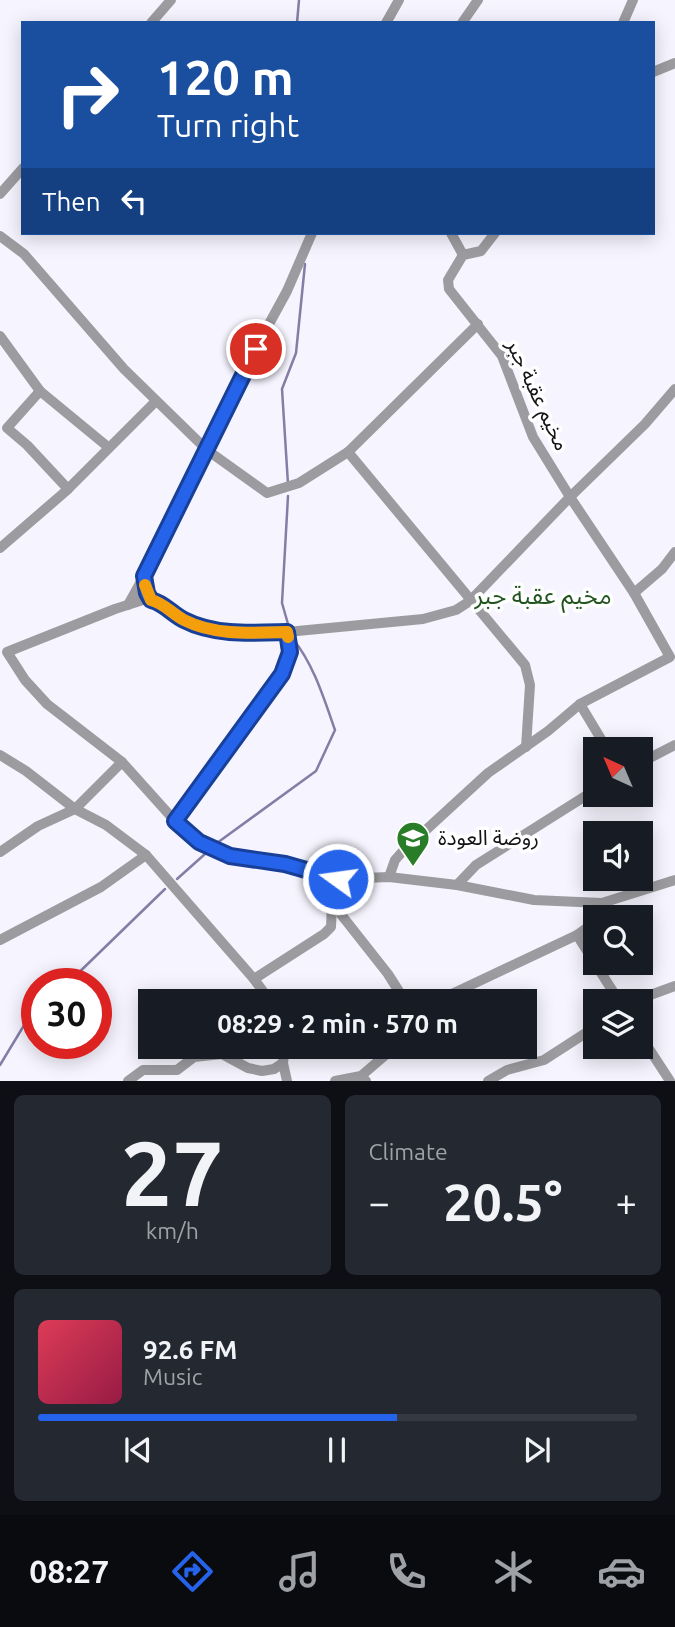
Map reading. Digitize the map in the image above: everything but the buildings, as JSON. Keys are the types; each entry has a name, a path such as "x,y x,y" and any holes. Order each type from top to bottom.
{"street":[{"path":"152,21 170,0"},
{"path":"387,21 399,0"},
{"path":"463,21 478,0"},
{"path":"624,21 633,0"},
{"path":"655,71 675,63"},
{"path":"0,194 21,170"},
{"path":"128,605 207,450 245,368 287,291 311,235"},
{"path":"452,235 463,255 481,251 493,235"},
{"path":"0,236 41,271 124,369 156,401 207,450 267,493 299,483 348,452 478,324"},
{"name":"مخيم عقبة جبر","path":"463,255 448,280 449,289 502,356 533,437 634,593 673,659"},
{"path":"0,337 40,391 108,447"},
{"path":"675,389 645,424 470,601 456,610 423,619 287,632 248,633 217,630 183,619 160,602 146,599 4,648 25,680 47,704 122,762 189,835 219,852 239,858 285,864 324,877 389,877 457,885 534,900 602,903 675,880"},
{"path":"40,391 8,428 68,489"},
{"path":"0,548 68,489 156,401"},
{"path":"348,452 521,660 528,672 530,694 526,747"},
{"path":"634,593 662,569 675,552"},
{"path":"144,576 151,600"},
{"path":"175,821 282,674 290,652 287,632"},
{"path":"389,877 402,851 488,773 580,704 673,659"},
{"path":"580,704 600,737"},
{"path":"653,757 675,746"},
{"path":"0,755 26,771 75,809 106,825 146,855 261,989"},
{"path":"0,852 38,826 75,809 122,762"},
{"path":"457,885 475,865 583,797"},
{"path":"0,940 101,887 146,855"},
{"path":"254,979 331,928 332,903 324,877"},
{"path":"332,903 397,989"},
{"path":"462,989 583,930"},
{"path":"577,934 611,989"},
{"path":"653,994 675,986"},
{"path":"488,1081 507,1070 544,1060 583,1035"},
{"path":"128,1081 143,1070 177,1070 194,1057 222,1054 248,1068 262,1071 274,1069 283,1063"},
{"path":"653,1055 670,1081"},
{"path":"283,1059 287,1081"},
{"path":"335,1081 363,1078 383,1059"}],"waterway":[{"path":"297,21 299,0"},
{"path":"288,484 282,389 296,353 305,264"},
{"path":"288,496 282,603 288,624"},
{"path":"217,843 316,771 335,730 313,671 293,639"},
{"path":"177,879 205,854"},
{"path":"84,968 165,889"},
{"path":"0,1065 21,1030"}],"slow traffic":[{"path":"145,585 151,600 160,602 193,624 248,633 287,632 288,637"}],"place":[{"name":"روضة العودة","path":"413,868"}],"district":[{"name":"مخيم عقبة جبر","path":"543,596"}],"route":[{"path":"256,349 144,576 145,586 151,600 160,602 193,624 248,633 287,632 290,652 282,674 175,821 199,842 230,856 285,864 338,879"}]}
